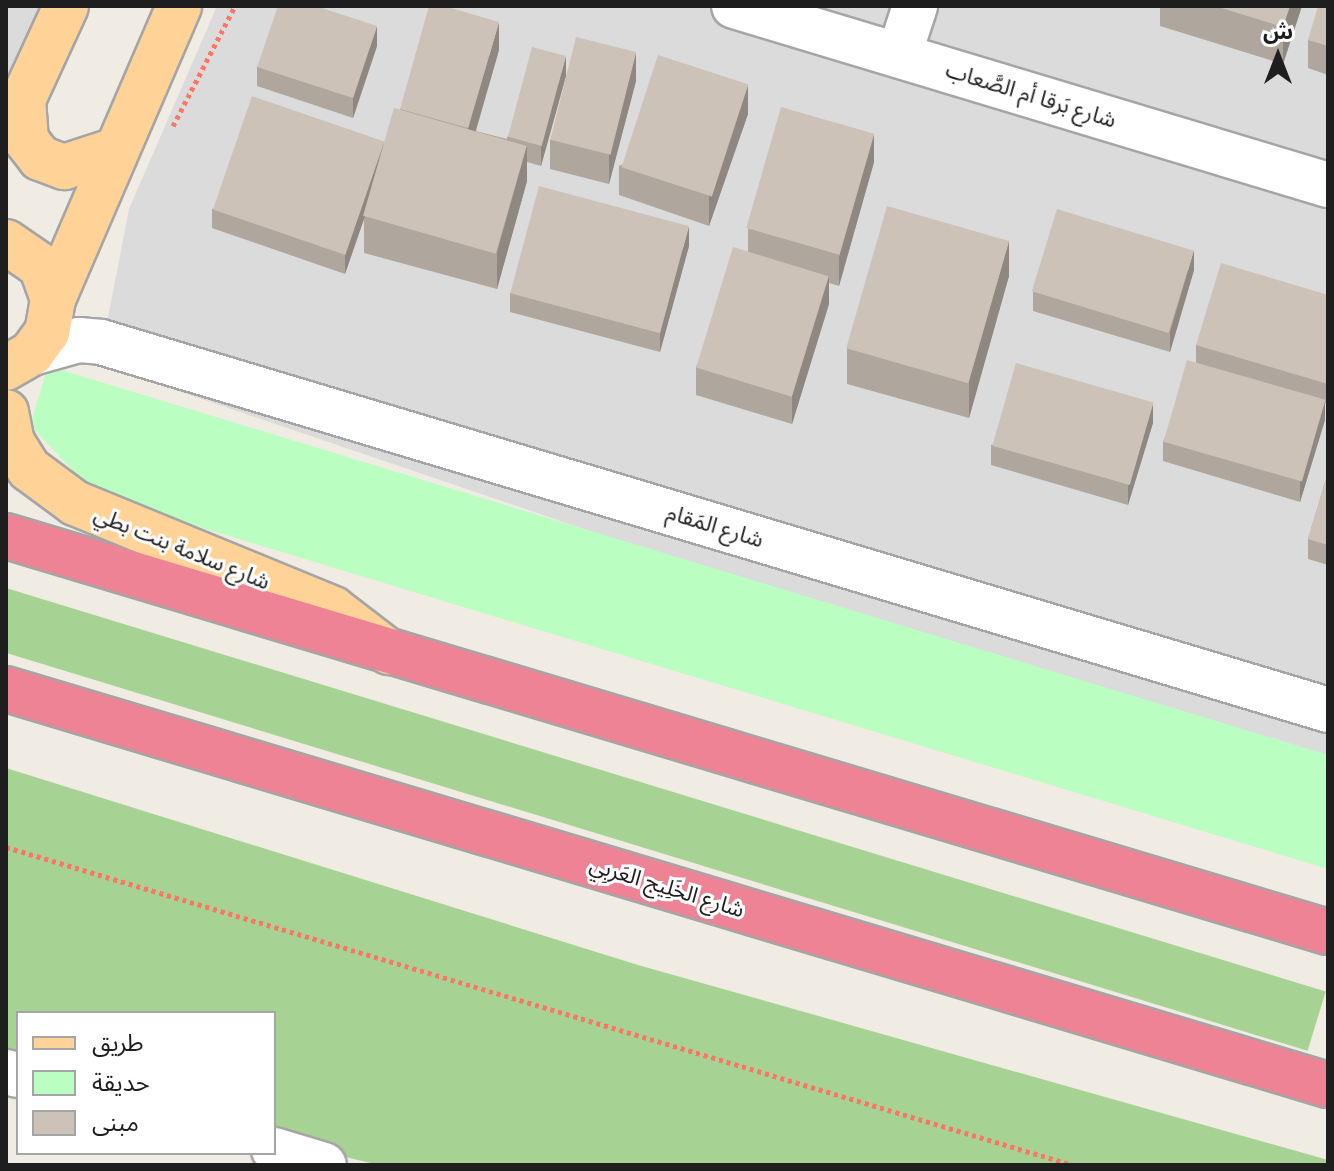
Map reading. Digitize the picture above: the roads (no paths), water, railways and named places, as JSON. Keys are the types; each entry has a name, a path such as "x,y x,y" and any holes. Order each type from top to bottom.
{"highway":[{"path":"6,536 1328,932"},
{"name":"شارع الخَلِيج العَربِي","path":"6,689 1328,1085"}],"main road":[{"path":"66,6 14,118 40,158 64,167 116,150"},
{"path":"12,369 47,332 53,303 179,6"},
{"path":"6,242 41,266 53,303"},
{"name":"شارع سلامة بنت بطي","path":"6,412 12,442 29,469 75,503 333,609 391,653"}],"street":[{"path":"899,55 915,6"},
{"name":"شارع بَرقا أم الصَّعاب","path":"741,7 1328,185"},
{"name":"شارع المَقام","path":"53,303 101,342"},
{"name":"شارع المَقام","path":"12,369 79,340 101,342 1328,710"},
{"path":"276,1151 324,1165"}]}
